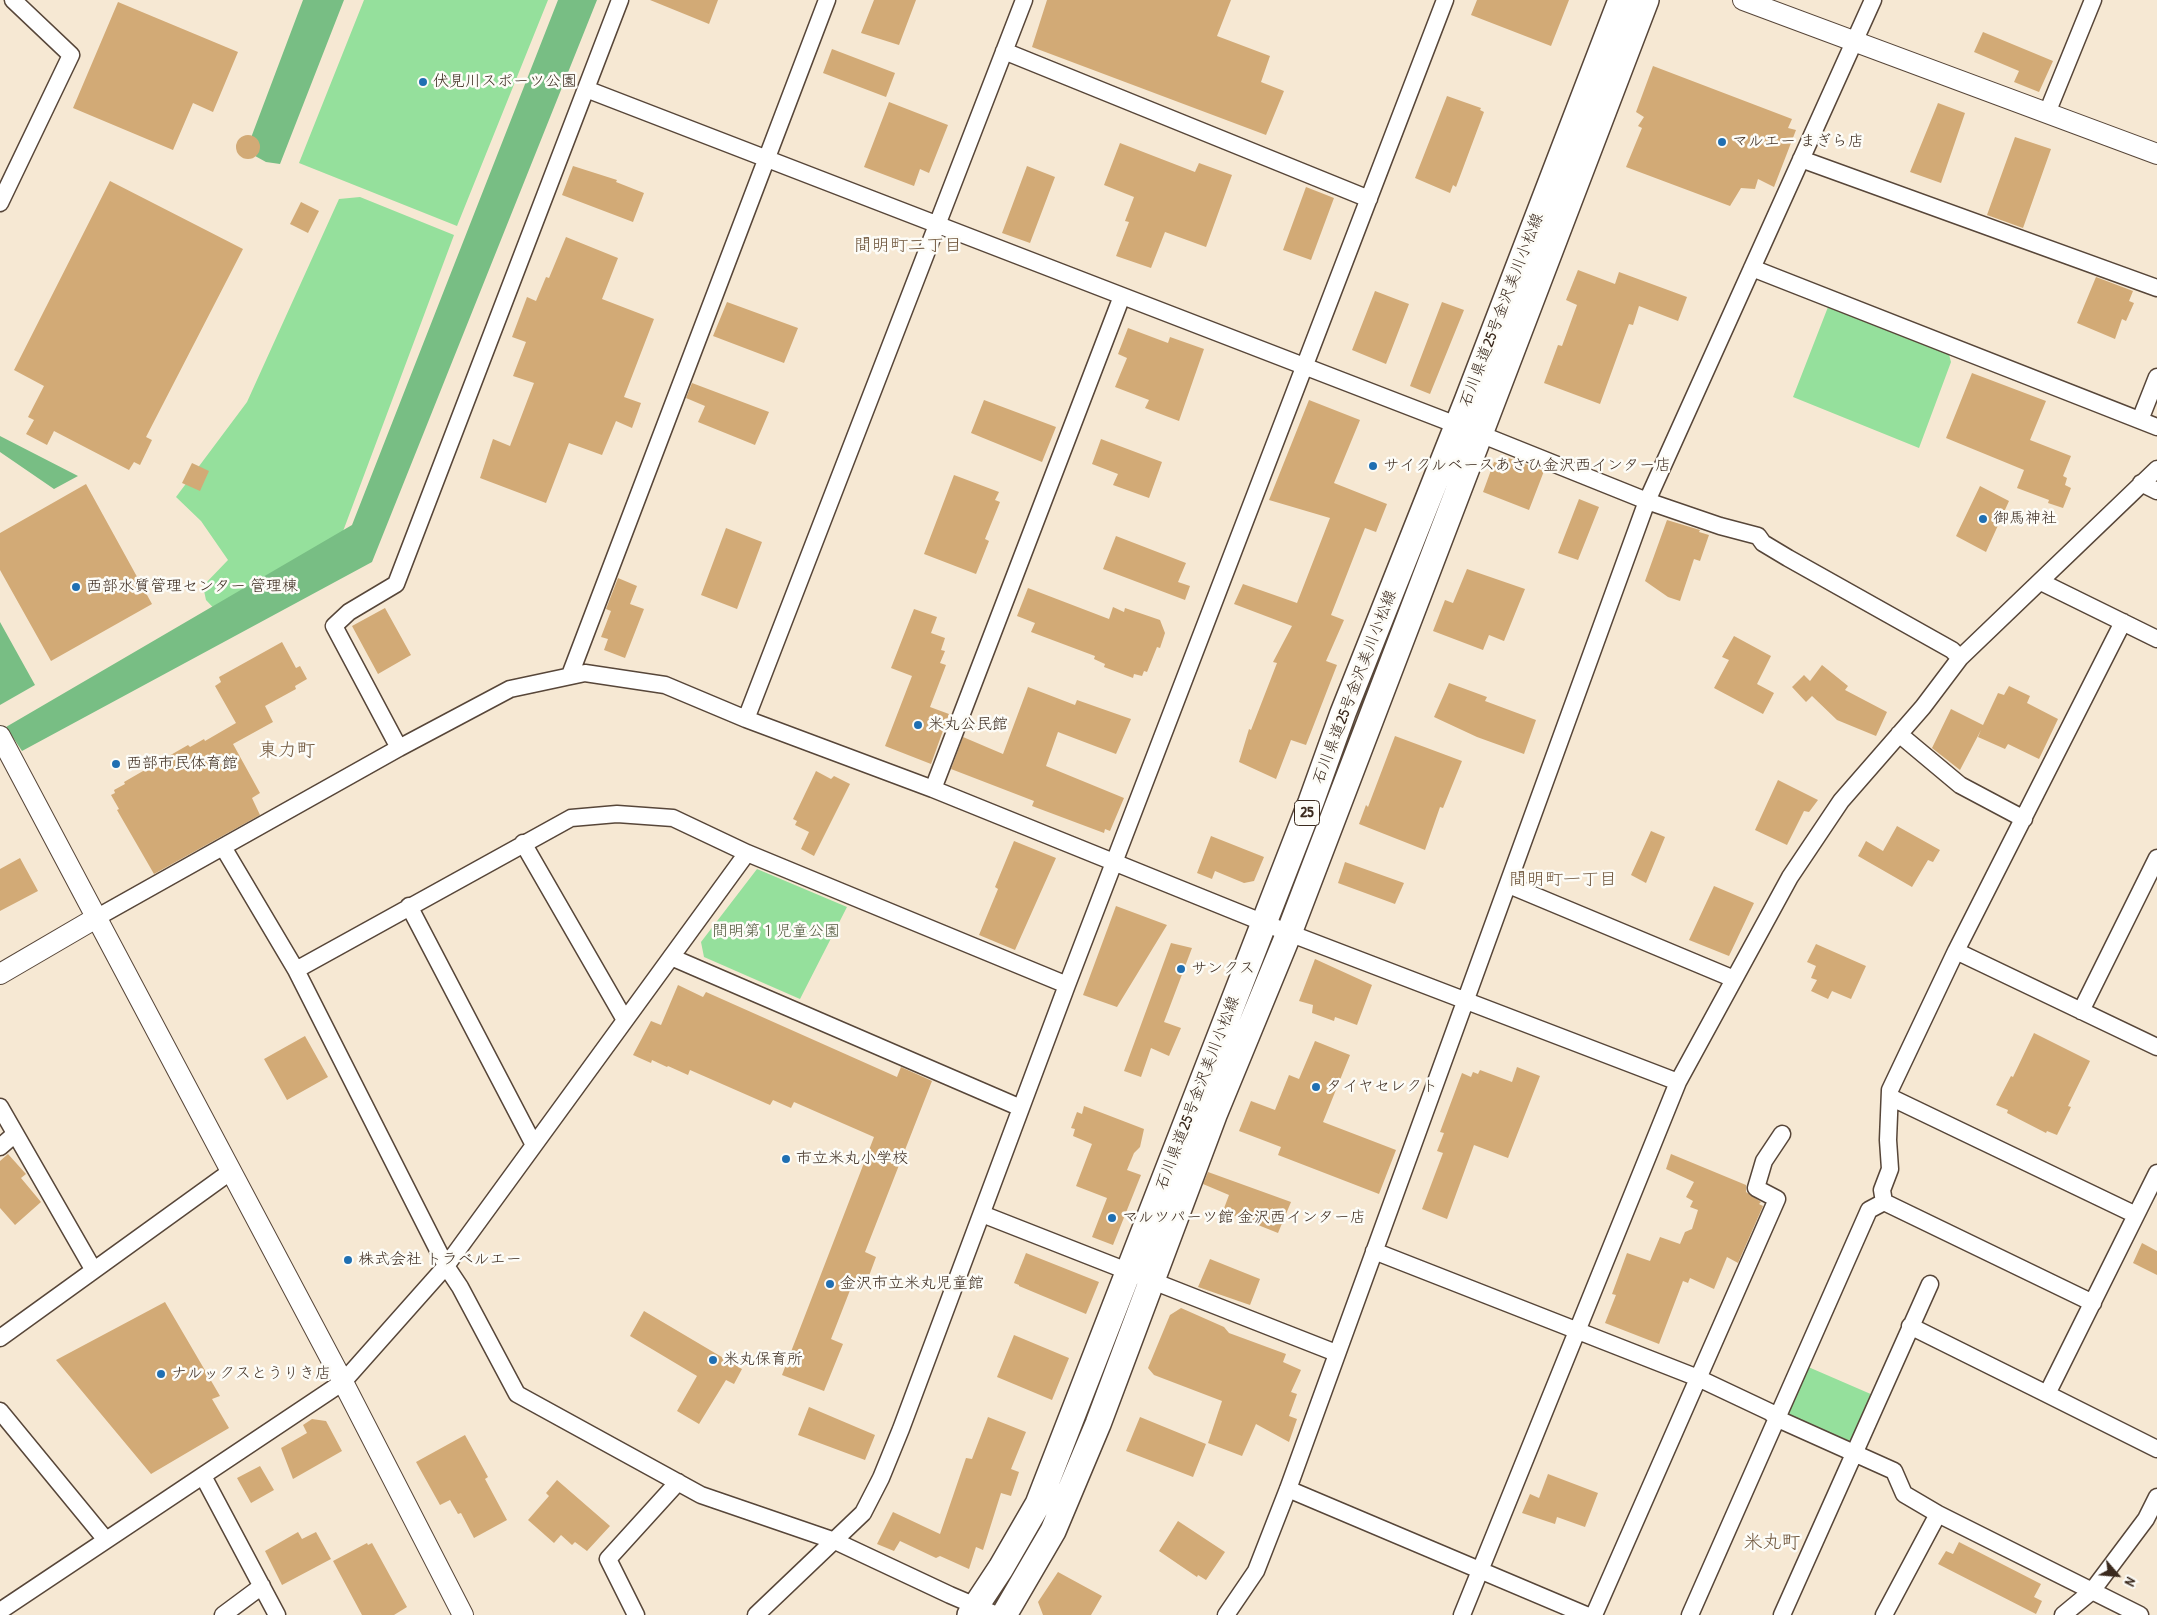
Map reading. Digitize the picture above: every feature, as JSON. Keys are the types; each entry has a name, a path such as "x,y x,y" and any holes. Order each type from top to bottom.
{"main road":[{"name":"石川県道25号金沢美川小松線","path":"981,1612 1001,1568 1038,1504 1127,1271 1312,802 1343,713 1457,425 1621,0"},
{"name":"石川県道25号金沢美川小松線","path":"1004,1615 1053,1531 1098,1424 1214,1115 1289,933 1646,0"}],"street":[{"path":"0,203 71,55 13,0"},
{"path":"399,748 334,626 349,612 396,584 620,0"},
{"path":"570,675 826,0"},
{"path":"746,719 1024,0"},
{"path":"756,1615 863,1513 881,1478 1067,985 1445,0"},
{"path":"1742,0 2157,154"},
{"path":"1226,1615 1256,1570 1288,1489 1647,502 1873,0"},
{"path":"2047,113 2093,0"},
{"path":"1004,51 1369,199"},
{"path":"586,89 1457,425 1647,502 1720,526 1758,536 1763,542 1788,558 1952,650 1960,658"},
{"path":"1801,159 2157,288"},
{"path":"1752,268 2157,428"},
{"path":"933,789 1122,296"},
{"path":"2140,420 2157,377"},
{"path":"1462,1615 1678,1082 1803,856 1841,800 1923,707 1960,658 2157,469"},
{"path":"2142,483 2157,491"},
{"path":"2041,582 2157,639"},
{"path":"1884,1202 1882,1190 1890,1169 1888,1140 1890,1090 1956,952 2123,622"},
{"path":"0,974 223,846 399,748 510,689 585,673 665,685 746,719 933,789 1289,933 1678,1082"},
{"path":"1899,734 1960,785 2024,819"},
{"path":"0,736 343,1382 463,1615"},
{"path":"296,970 571,818 617,814 673,818 747,853 1067,985"},
{"path":"523,843 626,1020"},
{"path":"223,846 296,970 446,1266 460,1287 517,1394 701,1495 835,1541 981,1612"},
{"path":"0,1611 343,1382 446,1266 747,853"},
{"path":"2081,1011 2157,858"},
{"path":"1509,885 1734,979"},
{"path":"409,906 534,1145"},
{"path":"1956,952 2157,1047"},
{"path":"672,957 1021,1108"},
{"path":"1890,1097 2136,1215"},
{"path":"0,1107 93,1270"},
{"path":"0,1147 15,1134"},
{"path":"1594,1615 1777,1199 1756,1188 1764,1161 1782,1134"},
{"path":"0,1338 230,1172"},
{"path":"2047,1394 2157,1173"},
{"path":"1884,1202 2093,1303"},
{"path":"1690,1615 1869,1210 1884,1202"},
{"path":"982,1214 1336,1353"},
{"path":"1374,1251 1698,1378 1770,1412 1778,1419 1853,1451 1894,1471 1904,1494 1938,1514 2140,1615"},
{"path":"1782,1615 1853,1451 1930,1284"},
{"path":"1910,1326 2157,1449"},
{"path":"0,1411 106,1540"},
{"path":"203,1476 277,1615"},
{"path":"636,1615 608,1560 678,1482"},
{"path":"1288,1489 1586,1615"},
{"path":"2063,1615 2092,1591 2146,1519 2157,1497"},
{"path":"1884,1615 1938,1514"},
{"path":"223,1615 262,1586"}],"green space":[{"path":"303,0 344,0 280,164 266,162 246,151"},
{"name":"伏見川スポーツ公園","path":"364,0 548,0 457,226 299,163"},
{"path":"558,0 597,0 372,562 22,751 6,727 352,525"},
{"path":"360,197 454,235 339,542 222,617 206,600 203,586 228,560 201,521 176,497 247,402 339,199"},
{"path":"1828,307 1948,351 1951,362 1919,448 1793,397"},
{"path":"0,436 78,476 54,489 0,452"},
{"path":"0,622 35,685 0,705"},
{"name":"間明第１児童公園","path":"757,869 847,907 800,999 704,957 701,942"},
{"path":"1806,1366 1873,1395 1853,1439 1848,1441 1790,1415 1787,1410"}],"building":[{"path":"650,0 718,0 709,24"},
{"path":"874,0 916,0 899,45 861,33"},
{"path":"1047,0 1231,0 1217,36 1270,56 1261,82 1284,91 1266,135 1032,47"},
{"path":"1477,0 1569,0 1551,46 1471,15"},
{"path":"118,2 238,52 213,112 193,103 173,150 73,108"},
{"path":"1983,32 2053,61 2039,92 2014,82 2019,71 1974,52"},
{"path":"832,49 895,73 886,97 823,73"},
{"path":"1653,66 1792,119 1788,128 1796,130 1774,187 1758,179 1755,189 1741,188 1730,206 1626,167 1642,128 1638,126 1644,117 1636,112"},
{"path":"1447,96 1481,108 1480,110 1484,112 1456,187 1453,185 1450,193 1415,178"},
{"path":"889,102 948,125 929,173 920,169 914,186 864,167"},
{"path":"1938,103 1965,113 1941,183 1910,172"},
{"path":"248,135 253,136 259,142 259,152 253,158 248,159 243,158 237,152 236,147 237,142 243,136"},
{"path":"2015,137 2051,149 2023,228 1987,215"},
{"path":"1120,143 1195,172 1199,163 1232,175 1206,247 1165,232 1151,268 1116,256 1129,222 1125,221 1134,197 1104,185"},
{"path":"573,166 617,180 616,182 644,193 633,222 562,195"},
{"path":"1027,166 1055,177 1030,243 1002,233"},
{"path":"110,181 243,249 146,437 152,440 140,465 134,462 129,470 54,431 47,445 26,434 34,420 28,417 44,386 14,370"},
{"path":"1306,187 1334,198 1311,260 1283,250"},
{"path":"301,202 319,211 308,233 290,224"},
{"path":"566,237 618,258 602,299 654,319 624,397 641,403 632,428 616,421 602,455 569,443 546,503 480,478 493,439 510,446 534,383 513,376 526,342 512,337 527,297 536,301 546,277 549,278"},
{"path":"1578,270 1615,284 1619,272 1687,297 1678,321 1639,306 1633,325 1629,324 1600,404 1544,383 1558,345 1562,346 1577,305 1566,300"},
{"path":"2096,277 2133,291 2129,301 2134,303 2126,321 2122,319 2115,339 2077,323"},
{"path":"1375,291 1409,304 1386,364 1352,350"},
{"path":"727,302 798,328 784,363 713,336"},
{"path":"1442,302 1464,310 1430,394 1410,386"},
{"path":"1128,328 1168,343 1170,337 1204,349 1179,421 1145,408 1149,400 1115,387 1127,358 1118,354"},
{"path":"1972,373 2046,401 2030,440 2071,456 2063,476 2067,478 2065,485 2071,488 2063,508 2048,503 2049,500 2017,488 2024,470 1946,438"},
{"path":"692,383 769,412 755,445 698,422 705,406 686,398"},
{"path":"984,400 1056,427 1042,462 971,433"},
{"path":"1309,400 1360,420 1334,483 1387,504 1376,532 1365,528 1331,615 1344,620 1326,661 1337,665 1306,745 1291,740 1276,779 1239,762 1249,729 1251,730 1277,663 1273,662 1292,626 1234,604 1243,584 1297,603 1330,518 1269,500"},
{"path":"1101,439 1162,462 1149,498 1113,485 1118,474 1092,464"},
{"path":"1503,456 1544,471 1529,510 1483,492 1494,462 1498,463"},
{"path":"192,463 209,471 200,491 182,483"},
{"path":"954,475 999,492 995,500 1000,502 985,539 989,541 976,574 924,554"},
{"name":"西部水質管理センター 管理棟","path":"86,484 152,604 51,661 0,570 0,533"},
{"name":"御馬神社","path":"1980,486 2009,501 1986,552 1956,536"},
{"path":"1579,499 1599,507 1578,560 1558,553"},
{"path":"1667,520 1700,530 1699,532 1709,535 1700,561 1694,559 1680,601 1668,597 1645,581"},
{"path":"726,528 762,542 737,609 701,595"},
{"path":"1116,536 1186,563 1178,582 1190,586 1185,600 1103,569"},
{"path":"1467,569 1525,589 1504,641 1489,635 1483,650 1433,631 1445,600 1453,603"},
{"path":"618,578 637,586 630,604 644,609 625,658 604,650 608,639 601,637 611,611 606,609"},
{"path":"1028,588 1109,619 1113,607 1124,612 1125,608 1160,620 1165,633 1160,648 1157,647 1147,672 1144,671 1142,676 1134,674 1133,678 1104,667 1105,664 1094,659 1095,656 1031,632 1035,623 1017,616"},
{"path":"385,608 411,655 378,674 352,626"},
{"path":"914,609 937,617 931,633 945,638 941,650 945,651 940,663 946,665 930,707 949,714 931,764 885,746 912,676 891,668"},
{"path":"1734,636 1771,656 1757,684 1774,693 1763,714 1714,688 1729,660 1722,657"},
{"path":"282,642 296,668 300,666 307,679 295,686 296,689 265,706 273,722 233,744 260,793 252,798 260,815 154,874 117,810 119,809 111,795 115,793 114,790 125,784 124,782 188,745 190,747 204,739 205,741 236,723 215,686 221,682 219,677"},
{"path":"1822,665 1848,686 1845,690 1887,712 1876,736 1837,720 1812,696 1806,702 1792,687 1804,675 1810,681"},
{"path":"1449,683 1487,697 1485,701 1536,720 1524,754 1477,737 1434,717"},
{"path":"2009,686 2030,696 2027,703 2058,719 2039,759 2008,744 2005,749 1978,737 1981,730 1960,770 1932,748 1951,709 1983,725 1998,693 2004,695"},
{"path":"1028,687 1075,705 1077,700 1131,719 1116,754 1058,732 1046,766 1124,798 1110,831 1105,829 1104,833 1032,806 1034,801 951,769 963,737 1003,754"},
{"path":"1395,736 1462,761 1443,808 1440,807 1425,850 1359,824 1366,805 1368,807"},
{"path":"816,771 831,779 834,776 850,784 814,856 801,849 809,832 795,825 797,821 793,819"},
{"path":"1778,780 1818,800 1809,812 1804,811 1787,845 1755,830"},
{"path":"1897,826 1940,850 1933,862 1928,860 1912,887 1858,856 1866,841 1883,851"},
{"path":"1651,831 1665,837 1646,883 1631,875"},
{"path":"1211,836 1264,857 1254,881 1244,883 1215,871 1212,879 1197,873"},
{"path":"1014,841 1056,858 1015,950 979,935 998,889 995,887"},
{"path":"20,858 38,891 0,911 0,869"},
{"path":"1345,862 1404,883 1395,904 1338,883"},
{"path":"1714,886 1754,903 1729,956 1689,940"},
{"path":"1116,906 1167,925 1117,1007 1083,995"},
{"path":"1171,943 1192,948 1164,1022 1181,1028 1169,1056 1151,1048 1141,1077 1124,1071"},
{"path":"1816,944 1866,966 1851,999 1832,991 1828,999 1811,991 1817,980 1811,978 1816,966 1807,962"},
{"path":"1315,959 1372,985 1357,1025 1335,1017 1334,1021 1312,1013 1313,1005 1299,1001"},
{"path":"678,985 703,997 706,992 897,1077 901,1067 932,1081 865,1252 876,1257 866,1284 854,1280 831,1339 843,1344 824,1391 782,1375 874,1137 794,1102 791,1108 773,1100 770,1105 690,1070 688,1075 652,1060 651,1063 633,1055 651,1021 661,1025"},
{"path":"2034,1033 2090,1061 2068,1106 2071,1107 2057,1135 2047,1131 2046,1133 2007,1113 2008,1110 1996,1105 2011,1076 2013,1077"},
{"path":"305,1036 328,1077 287,1100 264,1059"},
{"path":"1315,1041 1350,1055 1323,1122 1396,1150 1379,1194 1278,1155 1281,1147 1239,1131 1251,1101 1275,1110 1289,1075 1299,1079"},
{"path":"1517,1067 1540,1076 1508,1158 1474,1145 1447,1219 1422,1209 1443,1153 1437,1151 1444,1133 1440,1132 1462,1073 1471,1077 1473,1072 1478,1074 1480,1070 1512,1082"},
{"path":"1084,1106 1144,1129 1140,1147 1134,1153 1127,1170 1141,1175 1113,1245 1092,1237 1107,1198 1076,1186 1092,1144 1073,1136 1075,1129 1071,1128 1077,1112 1082,1114"},
{"path":"8,1154 26,1174 21,1178 41,1202 15,1225 0,1208 0,1161"},
{"path":"1671,1154 1746,1185 1746,1192 1761,1202 1759,1204 1763,1206 1738,1263 1727,1257 1714,1289 1690,1278 1688,1283 1683,1281 1659,1344 1605,1323 1616,1295 1612,1294 1627,1253 1650,1261 1660,1237 1680,1244 1685,1232 1692,1229 1698,1210 1690,1207 1693,1201 1686,1197 1694,1182 1666,1169"},
{"path":"1208,1172 1291,1202 1278,1233 1223,1211 1229,1195 1203,1184"},
{"path":"2142,1243 2157,1251 2157,1275 2133,1263"},
{"path":"1026,1253 1099,1282 1086,1314 1014,1283"},
{"path":"1210,1259 1260,1279 1250,1305 1198,1287"},
{"path":"165,1302 220,1396 212,1399 229,1428 151,1474 56,1360"},
{"path":"1181,1308 1224,1327 1229,1333 1286,1354 1283,1362 1301,1370 1291,1392 1297,1394 1289,1416 1297,1419 1289,1442 1256,1424 1242,1456 1208,1443 1222,1401 1154,1375 1148,1368 1170,1315"},
{"path":"644,1311 742,1369 734,1384 726,1380 699,1424 677,1411 697,1376 630,1336"},
{"path":"1014,1335 1069,1358 1052,1400 997,1377"},
{"path":"809,1407 875,1435 865,1460 798,1435"},
{"path":"988,1417 1026,1432 1011,1469 1019,1472 1011,1496 1001,1493 983,1550 976,1547 969,1569 940,1556 936,1558 900,1541 894,1551 877,1544 893,1512 940,1534 966,1458 972,1459"},
{"path":"1140,1417 1206,1444 1193,1477 1126,1451"},
{"path":"312,1419 326,1421 342,1451 293,1479 281,1448 307,1433 303,1425"},
{"path":"465,1435 488,1477 485,1479 507,1520 474,1538 461,1513 458,1514 450,1500 440,1505 416,1462"},
{"path":"260,1466 274,1490 251,1503 237,1478"},
{"path":"1548,1474 1598,1493 1585,1527 1557,1517 1555,1524 1522,1513 1530,1494 1539,1498"},
{"path":"557,1480 610,1526 587,1551 575,1542 572,1545 561,1535 554,1543 528,1520 549,1496 546,1493"},
{"path":"1178,1521 1225,1552 1206,1580 1198,1575 1197,1577 1159,1551"},
{"path":"298,1532 302,1539 316,1532 331,1559 282,1585 265,1551"},
{"path":"1959,1542 2041,1584 2034,1597 2042,1601 2036,1614 1938,1564 1946,1551 1953,1554"},
{"path":"367,1543 368,1545 372,1543 407,1607 394,1615 362,1615 333,1561"},
{"path":"1058,1572 1102,1596 1091,1615 1043,1615 1038,1602"}],"place":[{"name":"伏見川スポーツ公園","path":"423,82"},
{"name":"マルエー まぎら店","path":"1722,142"},
{"name":"サイクルベースあさひ金沢西インター店","path":"1373,466"},
{"name":"御馬神社","path":"1983,519"},
{"name":"西部水質管理センター 管理棟","path":"76,587"},
{"name":"米丸公民館","path":"918,725"},
{"name":"西部市民体育館","path":"116,764"},
{"name":"サンクス","path":"1181,969"},
{"name":"タイヤセレクト","path":"1316,1087"},
{"name":"市立米丸小学校","path":"786,1159"},
{"name":"マルツパーツ館 金沢西インター店","path":"1112,1218"},
{"name":"株式会社 トラベルエー","path":"348,1260"},
{"name":"金沢市立米丸児童館","path":"830,1284"},
{"name":"米丸保育所","path":"713,1360"},
{"name":"ナルックスとうりき店","path":"161,1374"}],"district":[{"name":"間明町二丁目","path":"908,246"},
{"name":"東力町","path":"287,751"},
{"name":"間明町一丁目","path":"1563,880"},
{"name":"米丸町","path":"1772,1543"}]}
